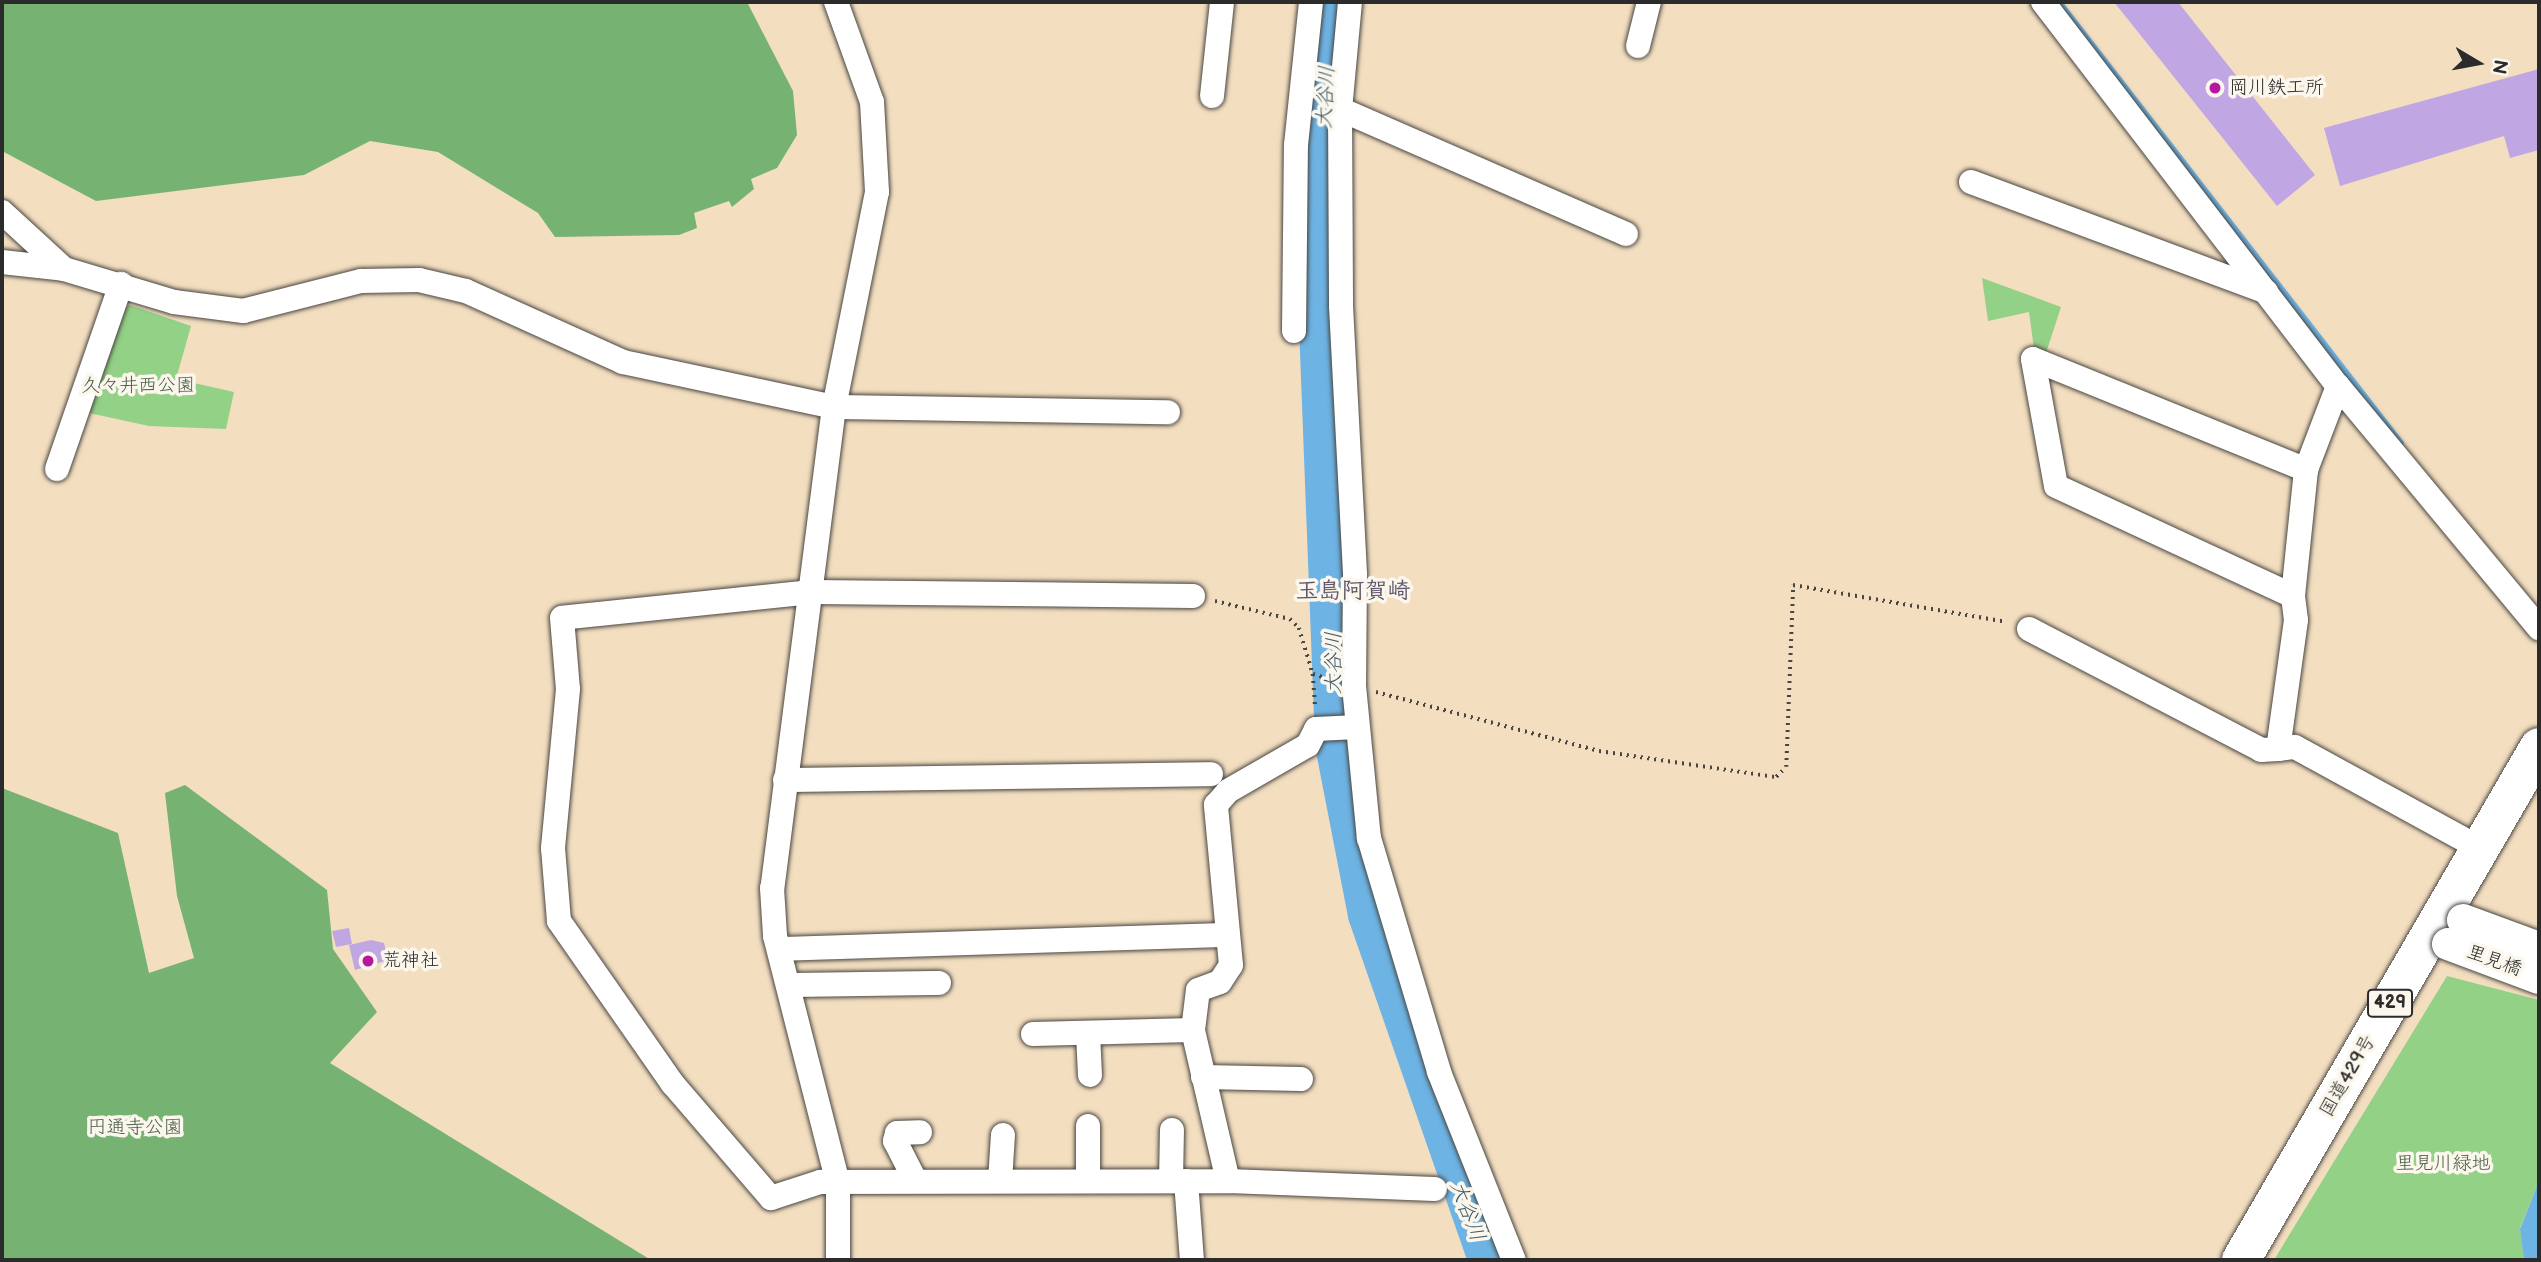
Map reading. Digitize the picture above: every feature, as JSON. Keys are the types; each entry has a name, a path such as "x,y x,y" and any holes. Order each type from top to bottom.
{"highway":[{"name":"国道429号","path":"2241,1260 2478,847 2539,747"}],"street":[{"path":"835,2 878,133 877,192 834,407 813,592 772,888 788,985 838,1184 838,1260"},
{"path":"1212,96 1222,2"},
{"path":"1294,331 1296,145 1311,2"},
{"path":"1350,2 1340,109 1354,686 1369,838 1438,1072 1514,1260"},
{"path":"1638,46 1649,2"},
{"path":"2043,2 2338,386 2539,628"},
{"path":"1340,109 1626,234"},
{"path":"1971,182 2266,292"},
{"path":"2,212 64,269"},
{"path":"2,262 64,269 174,302 243,311 361,281 419,280 466,291 623,362 834,407 1168,412"},
{"path":"57,469 121,284"},
{"path":"2293,596 2056,486 2034,359 2306,470"},
{"path":"2278,749 2297,620 2293,596 2306,470 2338,386"},
{"path":"1194,596 813,592 562,618 568,689 552,872 559,921 672,1083 771,1198 803,1185 915,1180 1228,1181 1435,1189"},
{"path":"2029,629 2261,751 2294,747 2478,847"},
{"path":"1228,1181 1193,1030 1198,989 1229,975 1216,805 1228,792 1307,745 1316,729 1357,727"},
{"path":"785,780 1211,774"},
{"name":"里見橋","path":"2539,948 2455,932 2539,978"},
{"path":"780,949 1227,935"},
{"path":"788,985 939,983"},
{"path":"1033,1034 1193,1030"},
{"path":"1088,1033 1090,1075"},
{"path":"1203,1077 1301,1079"},
{"path":"1088,1126 1088,1181"},
{"path":"1172,1130 1192,1260"},
{"path":"915,1180 895,1141 897,1133 920,1132"},
{"path":"1000,1181 1003,1135"}],"path":[{"path":"1354,686 1599,751 1776,777 1786,767 1793,585 1998,618 2029,629"},
{"path":"1194,596 1290,619 1303,638 1314,674 1316,729"},
{"path":"1314,674 1321,678"}],"green space":[{"path":"2,2 747,2 793,91 797,135 777,168 751,179 754,189 732,207 729,201 694,213 697,228 679,235 555,237 538,213 438,152 370,141 304,175 96,201 2,151"},
{"path":"1982,278 2061,307 2046,353 2034,349 2029,312 1988,321"},
{"name":"久々井西公園","path":"130,305 191,326 176,379 234,392 226,429 149,426 89,413 124,308"},
{"name":"円通寺公園","path":"185,785 327,890 333,949 377,1012 330,1063 651,1260 2,1260 2,788 118,833 149,973 194,958 177,896 165,793"},
{"name":"里見川緑地","path":"2447,976 2539,1000 2539,1181 2520,1228 2524,1260 2274,1260"}],"water":[{"path":"2539,1181 2539,1260 2524,1260 2520,1229"}],"building":[{"name":"岡川鉄工所","path":"2114,2 2178,2 2315,175 2277,206"},
{"path":"2539,69 2539,150 2510,158 2504,136 2340,186 2324,128"},
{"path":"349,928 352,944 336,947 332,931"},
{"name":"荒神社","path":"371,940 384,943 388,960 355,970 349,945"}],"waterway":[{"name":"大谷川","path":"1331,2 1316,274 1334,745 1367,915 1487,1260"},
{"path":"2059,2 2401,443"}],"place":[{"name":"岡川鉄工所","path":"2215,88"},
{"name":"荒神社","path":"368,961"}],"district":[{"name":"玉島阿賀崎","path":"1353,591"}]}
